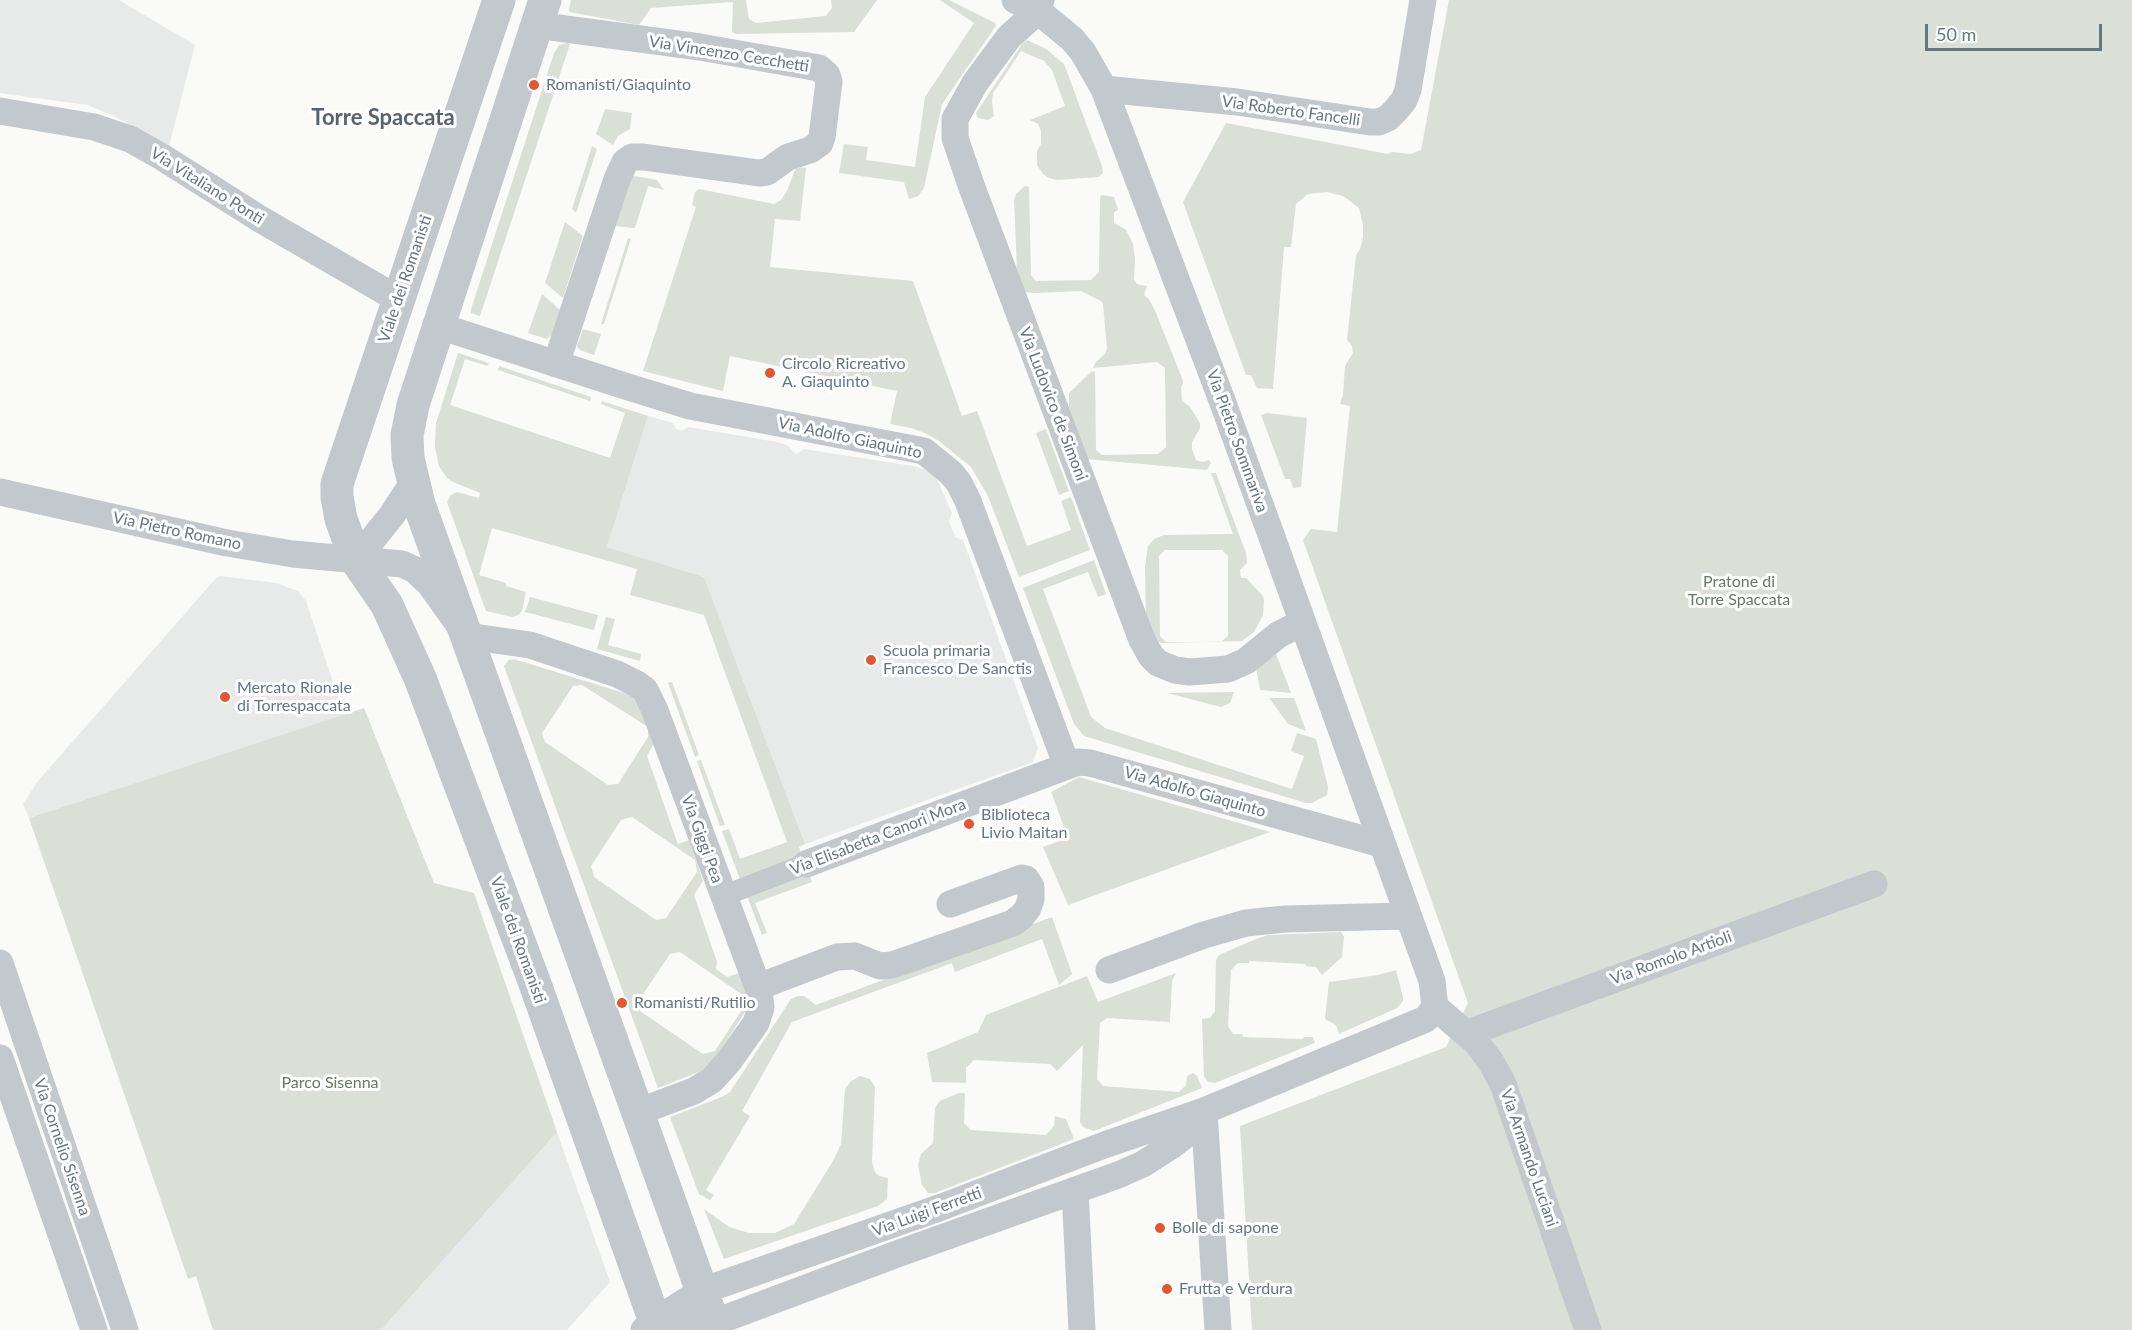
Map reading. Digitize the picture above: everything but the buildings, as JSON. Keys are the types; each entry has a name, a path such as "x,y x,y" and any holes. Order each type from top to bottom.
{"street":[{"name":"Viale dei Romanisti","path":"499,0 338,484 337,497 341,519 356,560 387,605 420,678 534,981 652,1327"},
{"name":"Via Roberto Fancelli","path":"1104,89 1237,102 1379,122 1388,118 1396,110 1408,90 1423,0"},
{"name":"Via Pietro Sommariva","path":"1031,4 1072,39 1083,52 1104,89 1223,403 1432,981 1435,1007"},
{"name":"Via Ludovico de Simoni","path":"1031,4 975,83 955,119 955,138 970,185 1142,640 1150,656 1158,663 1175,670 1190,672 1228,669 1246,662 1278,635 1302,623"},
{"path":"541,12 409,422 407,448 413,483 714,1327 652,1327"},
{"name":"Via Vincenzo Cecchetti","path":"541,12 700,47 819,68 827,75 829,82 820,143 810,150 788,157 767,172 759,173 643,157 632,157 625,162 619,171 556,364"},
{"name":"Via Vitaliano Ponti","path":"0,111 94,127 130,139 398,300"},
{"name":"Via Adolfo Giaquinto","path":"439,326 690,406 924,452 938,460 959,483 978,526 1067,766 1078,762 1090,763 1381,844"},
{"path":"356,560 392,516 413,483"},
{"name":"Via Pietro Romano","path":"0,492 227,543 276,552 356,560"},
{"path":"356,560 396,562 415,570 441,598 467,636"},
{"name":"Via Giggi Pea","path":"467,636 510,640 530,645 616,674 638,684 645,690 654,708 758,987 761,999 756,1023 719,1073 694,1091 638,1112"},
{"name":"Via Elisabetta Canori Mora","path":"723,896 1067,766"},
{"path":"758,987 837,957 855,956 880,966 892,965 1013,923 1028,908 1031,886 1026,879 1022,878 950,904"},
{"name":"Via Romolo Artioli","path":"1468,1033 1874,884"},
{"path":"1109,970 1204,935 1246,923 1285,919 1407,916"},
{"name":"Via Cornelio Sisenna","path":"0,963 125,1330"},
{"name":"Via Luigi Ferretti","path":"652,1327 702,1291 1204,1111 1426,1019 1435,1007"},
{"name":"Via Armando Luciani","path":"1435,1007 1468,1033 1491,1062 1509,1097 1588,1330"},
{"name":"Via Cornelio Sisenna","path":"0,1058 94,1330"},
{"path":"1204,1111 1218,1330"},
{"name":"Via Luigi Ferretti","path":"714,1327 1118,1175 1151,1159 1184,1136 1204,1111"},
{"path":"1075,1190 1082,1330"}],"shaded area":[{"path":"0,0 119,0 195,45 169,146 114,116 87,105 0,93"},
{"name":"Scuola primaria Francesco De Sanctis","path":"648,416 673,423 676,429 682,431 688,427 777,442 787,445 796,454 804,449 913,466 935,475 952,513 949,521 955,537 963,540 1038,748 1033,762 805,844 704,577 607,547"},
{"name":"Mercato Rionale di Torrespaccata","path":"217,577 276,583 298,591 306,601 344,715 29,818 23,804 38,781"},
{"path":"557,1132 610,1282 567,1330 381,1330"}],"green space":[{"path":"571,0 746,0 749,19 756,23 826,16 832,8 831,0 877,0 854,32 736,34 732,32 733,2 651,8 639,25 570,12"},
{"path":"940,0 949,0 995,23 996,26 942,104 924,188 918,196 909,199 904,182 839,173 844,144 868,147 866,160 915,167 925,97 974,23"},
{"name":"Pratone di Torre Spaccata","path":"1449,0 2132,0 2132,1330 1252,1330 1240,1126 1446,1047 1468,1003 1303,540 1311,529 1337,532 1350,406 1340,404 1343,395 1345,366 1353,353 1352,346 1347,340 1356,255 1363,237 1359,208 1343,196 1327,192 1308,194 1296,204 1291,247 1284,247 1273,389 1257,388 1251,375 1246,375 1183,202 1226,123 1388,154 1392,152 1411,154 1421,150"},
{"path":"1027,40 1046,49 1064,64 1102,166 1103,173 1099,177 1057,180 1043,174 1037,165 1041,131 1038,124 1030,120 1065,106 1052,70 1044,61 1021,51 993,93 994,116 988,120 978,118 976,113 1022,44"},
{"path":"570,44 480,316 471,313 554,53 559,45"},
{"path":"605,109 632,113 630,129 618,136 613,145 596,134"},
{"path":"592,146 597,149 576,213 572,209"},
{"path":"796,167 806,168 800,221 775,219 770,267 913,281 962,416 977,411 1027,546 1071,530 1061,501 1071,497 1090,550 1019,577 988,496 971,467 939,441 925,433 890,424 897,391 730,356 723,391 643,371 696,207 692,205 695,192 699,189 774,204 781,200 787,191"},
{"path":"630,175 657,180 664,190 648,186 635,228 613,226"},
{"path":"1025,186 1029,187 1031,275 1036,281 1091,280 1099,272 1100,198 1101,195 1114,197 1118,210 1114,212 1114,223 1126,230 1133,244 1134,280 1137,284 1147,286 1144,295 1149,299 1156,313 1182,378 1182,401 1190,407 1200,423 1200,428 1192,442 1192,449 1196,460 1202,462 1209,460 1211,463 1207,470 1087,459 1069,407 1069,393 1092,371 1095,372 1096,450 1102,455 1158,454 1166,447 1165,368 1157,362 1093,368 1107,349 1101,301 1081,291 1025,292 1017,269 1014,200 1016,194"},
{"path":"565,222 583,236 563,298 545,283"},
{"path":"628,238 631,239 604,324 601,324"},
{"path":"542,294 560,310 552,334 547,339 528,333"},
{"path":"583,329 601,334 594,355 580,350 577,346"},
{"path":"458,353 489,363 487,366 465,359 450,405 610,458 625,413 601,404 602,401 648,416 607,547 704,577 805,844 799,847 804,862 742,885 722,831 729,829 740,859 787,842 704,615 630,595 637,569 492,528 479,575 526,592 522,611 518,615 512,617 486,611 447,502 451,495 457,492 479,498 480,493 447,478 439,466 435,447 436,423"},
{"path":"499,366 591,397 590,401 498,370"},
{"path":"1267,413 1307,418 1301,487 1293,488 1290,479 1285,479 1261,415"},
{"path":"1046,429 1069,491 1059,495 1036,433"},
{"path":"1211,473 1216,473 1246,553 1247,563 1240,570 1241,578 1246,578 1264,599 1263,615 1254,632 1242,641 1222,642 1228,636 1228,556 1222,550 1165,550 1159,556 1160,636 1166,642 1202,642 1161,643 1151,637 1146,624 1145,567 1148,546 1154,539 1164,535 1233,534"},
{"path":"1094,560 1106,594 1098,597 1088,572 1043,589 1091,717 1105,728 1292,789 1304,756 1291,751 1297,733 1316,739 1328,787 1327,795 1312,803 1306,803 1084,736 1074,724 1023,588"},
{"path":"530,597 598,615 594,630 525,612"},
{"path":"606,617 615,619 608,645 641,654 640,661 597,649"},
{"path":"1276,654 1291,693 1260,690 1256,667"},
{"path":"514,659 637,697 654,743 647,756 675,836 678,844 689,840 703,881 694,895 717,962 716,969 727,977 742,972 752,1001 709,1068 658,1088 504,666 509,660","holes":["582,685 648,727 648,737 618,784 608,785 545,742 542,733 573,686","632,817 695,860 697,872 666,918 656,920 594,877 591,866 621,820","680,952 744,996 745,1005 715,1051 703,1054 640,1011 639,1000 670,954"]},
{"path":"672,682 699,755 695,757 668,683"},
{"path":"1234,692 1230,703 1221,707 1167,693"},
{"path":"1269,698 1294,698 1306,731 1288,724"},
{"name":"Parco Sisenna","path":"364,708 434,883 474,893 557,1132 381,1330 213,1330 196,1276 188,1279 29,818"},
{"path":"701,760 725,825 720,826 697,761"},
{"path":"1079,777 1270,832 1068,905 1043,847 1068,838 1051,792"},
{"path":"807,868 812,882 755,903 767,933 762,935 745,891"},
{"path":"1052,917 1072,974 1059,985 1042,939 955,972 952,963 792,1022 742,1111 750,1116 706,1190 714,1195 710,1200 699,1194 670,1117 730,1092 791,999 804,996 816,1005"},
{"path":"1341,932 1344,937 1342,957 1322,975 1316,967 1306,966 1306,964 1249,961 1249,963 1238,963 1231,970 1228,1026 1233,1034 1242,1034 1243,1037 1303,1039 1313,1037 1315,1043 1215,1083 1208,1082 1204,1076 1202,1019 1210,1018 1215,1011 1216,960 1219,955 1268,935"},
{"path":"1396,970 1403,997 1403,1001 1397,1008 1339,1034 1336,1025 1325,1019 1329,982"},
{"path":"1176,973 1172,981 1170,1022 1107,1018 1100,1023 1097,1079 1103,1086 1179,1092 1186,1085 1187,1076 1193,1073 1197,1076 1202,1088 1094,1131 1083,1127 1080,1122 1083,1045 1057,1071 1050,1064 974,1060 966,1068 966,1083 932,1082 927,1053 978,1032 986,1015 1087,976 1098,1002"},
{"path":"860,1076 870,1079 875,1087 872,1162 879,1176 888,1178 887,1199 878,1206 724,1259 704,1209 729,1227 749,1233 775,1233 794,1224 841,1144 845,1089 851,1081"},
{"path":"959,1093 965,1093 964,1123 971,1130 1046,1135 1054,1126 1055,1116 1066,1119 1074,1139 935,1193 928,1193 922,1185 918,1165 921,1154 933,1143 935,1108 940,1101"}],"place":[{"name":"Romanisti/Giaquinto","path":"534,85"},
{"name":"Circolo Ricreativo A. Giaquinto","path":"770,373"},
{"name":"Scuola primaria Francesco De Sanctis","path":"871,660"},
{"name":"Mercato Rionale di Torrespaccata","path":"225,697"},
{"name":"Biblioteca Livio Maitan","path":"969,824"},
{"name":"Romanisti/Rutilio","path":"622,1003"},
{"name":"Bolle di sapone","path":"1160,1228"},
{"name":"Frutta e Verdura","path":"1167,1289"}],"district":[{"name":"Torre Spaccata","path":"383,118"}]}
